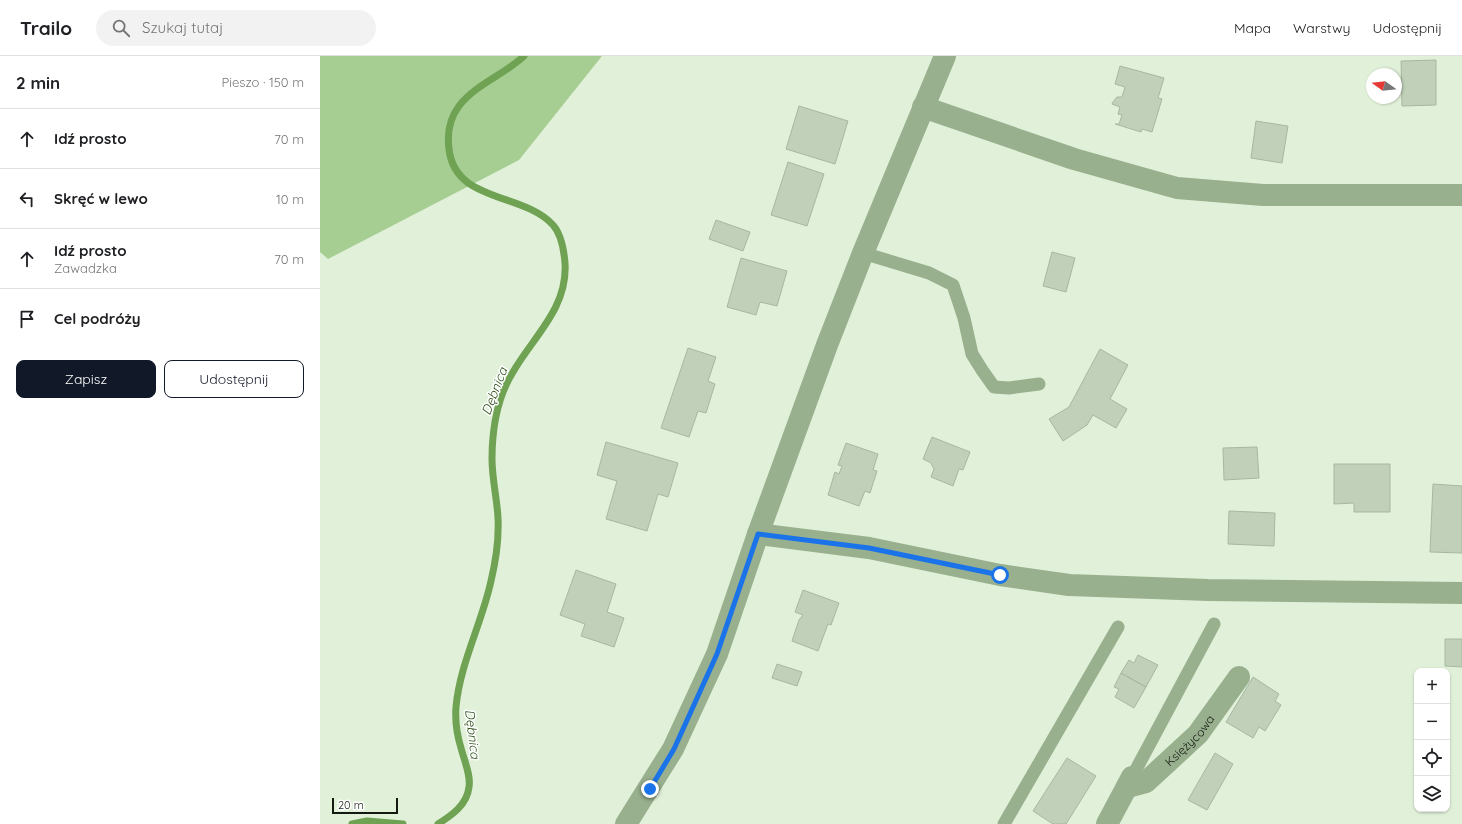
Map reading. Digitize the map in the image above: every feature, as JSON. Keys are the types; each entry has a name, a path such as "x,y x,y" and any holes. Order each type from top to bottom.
{"street":[{"path":"626,824 674,749 717,654 746,567 827,345 863,253 945,56"},
{"path":"923,107 1074,159 1176,188 1263,195 1462,194"},
{"path":"758,534 869,548 1000,575 1069,585 1208,590 1462,593"},
{"name":"Księżycowa","path":"1130,782 1146,782 1198,734 1239,677"},
{"path":"1107,824 1130,782"}],"lane":[{"path":"863,253 929,273 953,285 964,318 972,354 994,386 1009,388 1038,384"},
{"path":"1130,782 1214,624"},
{"path":"1004,824 1118,627"}],"green space":[{"path":"320,56 602,56 519,160 328,259 320,252"}],"building":[{"path":"1436,60 1436,105 1402,106 1401,61"},
{"path":"1120,66 1164,78 1158,98 1162,99 1152,132 1142,129 1141,132 1115,124 1119,124 1122,115 1118,114 1120,107 1112,104 1117,97 1122,97 1125,87 1115,84"},
{"path":"799,106 848,121 835,164 786,149"},
{"path":"1256,121 1288,126 1282,163 1251,158"},
{"path":"788,162 824,174 807,226 771,215"},
{"path":"716,220 750,232 743,251 709,239"},
{"path":"1052,252 1075,258 1066,292 1043,286"},
{"path":"741,258 787,271 777,306 760,302 756,315 727,307"},
{"path":"688,348 716,357 708,381 715,384 706,413 698,411 689,437 661,428"},
{"path":"1100,349 1128,365 1110,399 1127,409 1116,428 1093,415 1087,425 1063,441 1049,419 1069,407"},
{"path":"932,437 970,452 963,470 959,469 953,486 931,477 934,469 931,463 923,459"},
{"path":"606,442 678,463 668,497 658,494 647,531 606,519 617,481 597,475"},
{"path":"846,443 878,454 873,470 877,471 870,493 865,491 859,506 828,495 835,472 839,474 842,466 838,465"},
{"path":"1257,447 1259,478 1224,480 1223,448"},
{"path":"1334,464 1390,464 1390,512 1354,512 1354,503 1334,504"},
{"path":"1433,484 1462,486 1462,553 1430,552"},
{"path":"1229,511 1275,513 1274,546 1228,544"},
{"path":"576,570 616,584 607,612 624,618 614,647 581,636 585,624 560,615"},
{"path":"803,590 839,603 831,625 828,624 818,651 792,641 799,620 803,615 795,612"},
{"path":"1445,639 1462,639 1462,667 1445,666"},
{"path":"1138,655 1158,665 1146,687 1121,673 1129,660 1134,663"},
{"path":"777,664 802,672 797,686 772,678"},
{"path":"1121,673 1146,687 1134,708 1115,697 1119,689 1114,687"},
{"path":"1253,677 1279,694 1275,701 1281,705 1265,731 1259,727 1253,738 1226,722"},
{"path":"1215,753 1233,764 1207,810 1188,800"},
{"path":"1067,758 1096,776 1066,824 1053,824 1033,811"}],"waterway":[{"name":"Dębnica","path":"438,824 458,809 465,799 469,787 468,773 457,733 456,707 458,691 466,659 487,597 496,557 498,518 492,459 496,414 503,392 513,372 548,321 555,308 561,294 565,263 559,233 553,225 540,214 492,195 477,188 464,179 454,166 449,149 448,138 453,116 466,98 524,56"},
{"name":"Dębnica","path":"352,824 367,821 403,824"}],"route":[{"path":"650,789 674,749 717,654 758,534 869,548 1000,575"}]}
